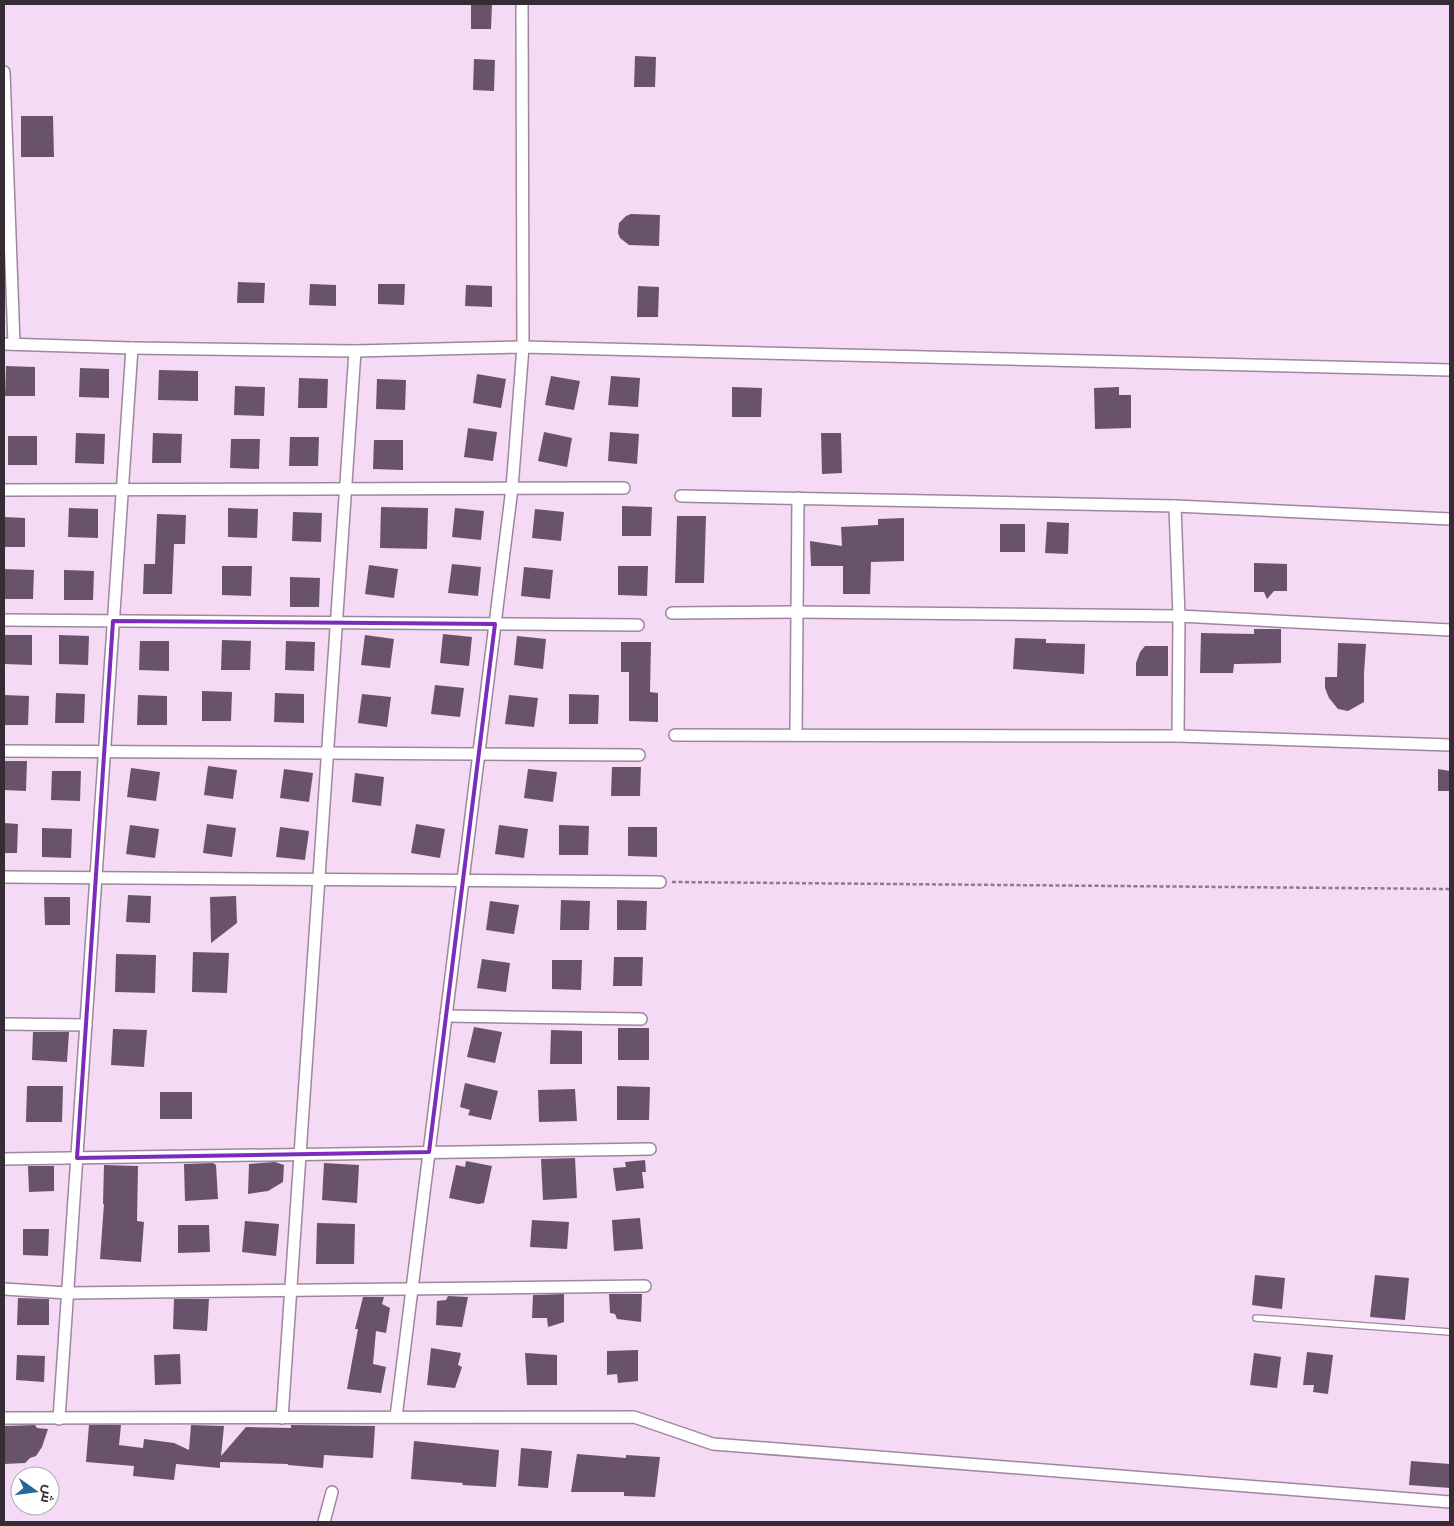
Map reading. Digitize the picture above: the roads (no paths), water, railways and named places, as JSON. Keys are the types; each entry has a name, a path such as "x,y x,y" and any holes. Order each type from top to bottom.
{"street":[{"path":"396,1417 512,488 523,347 522,4"},
{"path":"4,72 9,344 132,348 355,351 523,347 1450,370"},
{"path":"59,1419 132,348"},
{"path":"282,1418 355,351"},
{"path":"4,490 624,488"},
{"path":"681,496 1175,506 1450,519"},
{"path":"796,735 798,498"},
{"path":"1175,506 1179,616 1178,736"},
{"path":"672,614 798,612 1179,616 1450,630"},
{"path":"4,620 638,625"},
{"path":"675,735 1178,736 1450,745"},
{"path":"4,751 639,755"},
{"path":"4,877 660,882"},
{"path":"446,1016 641,1018"},
{"path":"4,1024 86,1025"},
{"path":"4,1159 650,1149"},
{"path":"4,1289 68,1293 645,1286"},
{"path":"4,1418 634,1417 713,1444 1450,1502"},
{"path":"324,1522 332,1492"}],"lane":[{"path":"1256,1318 1450,1332"}]}
